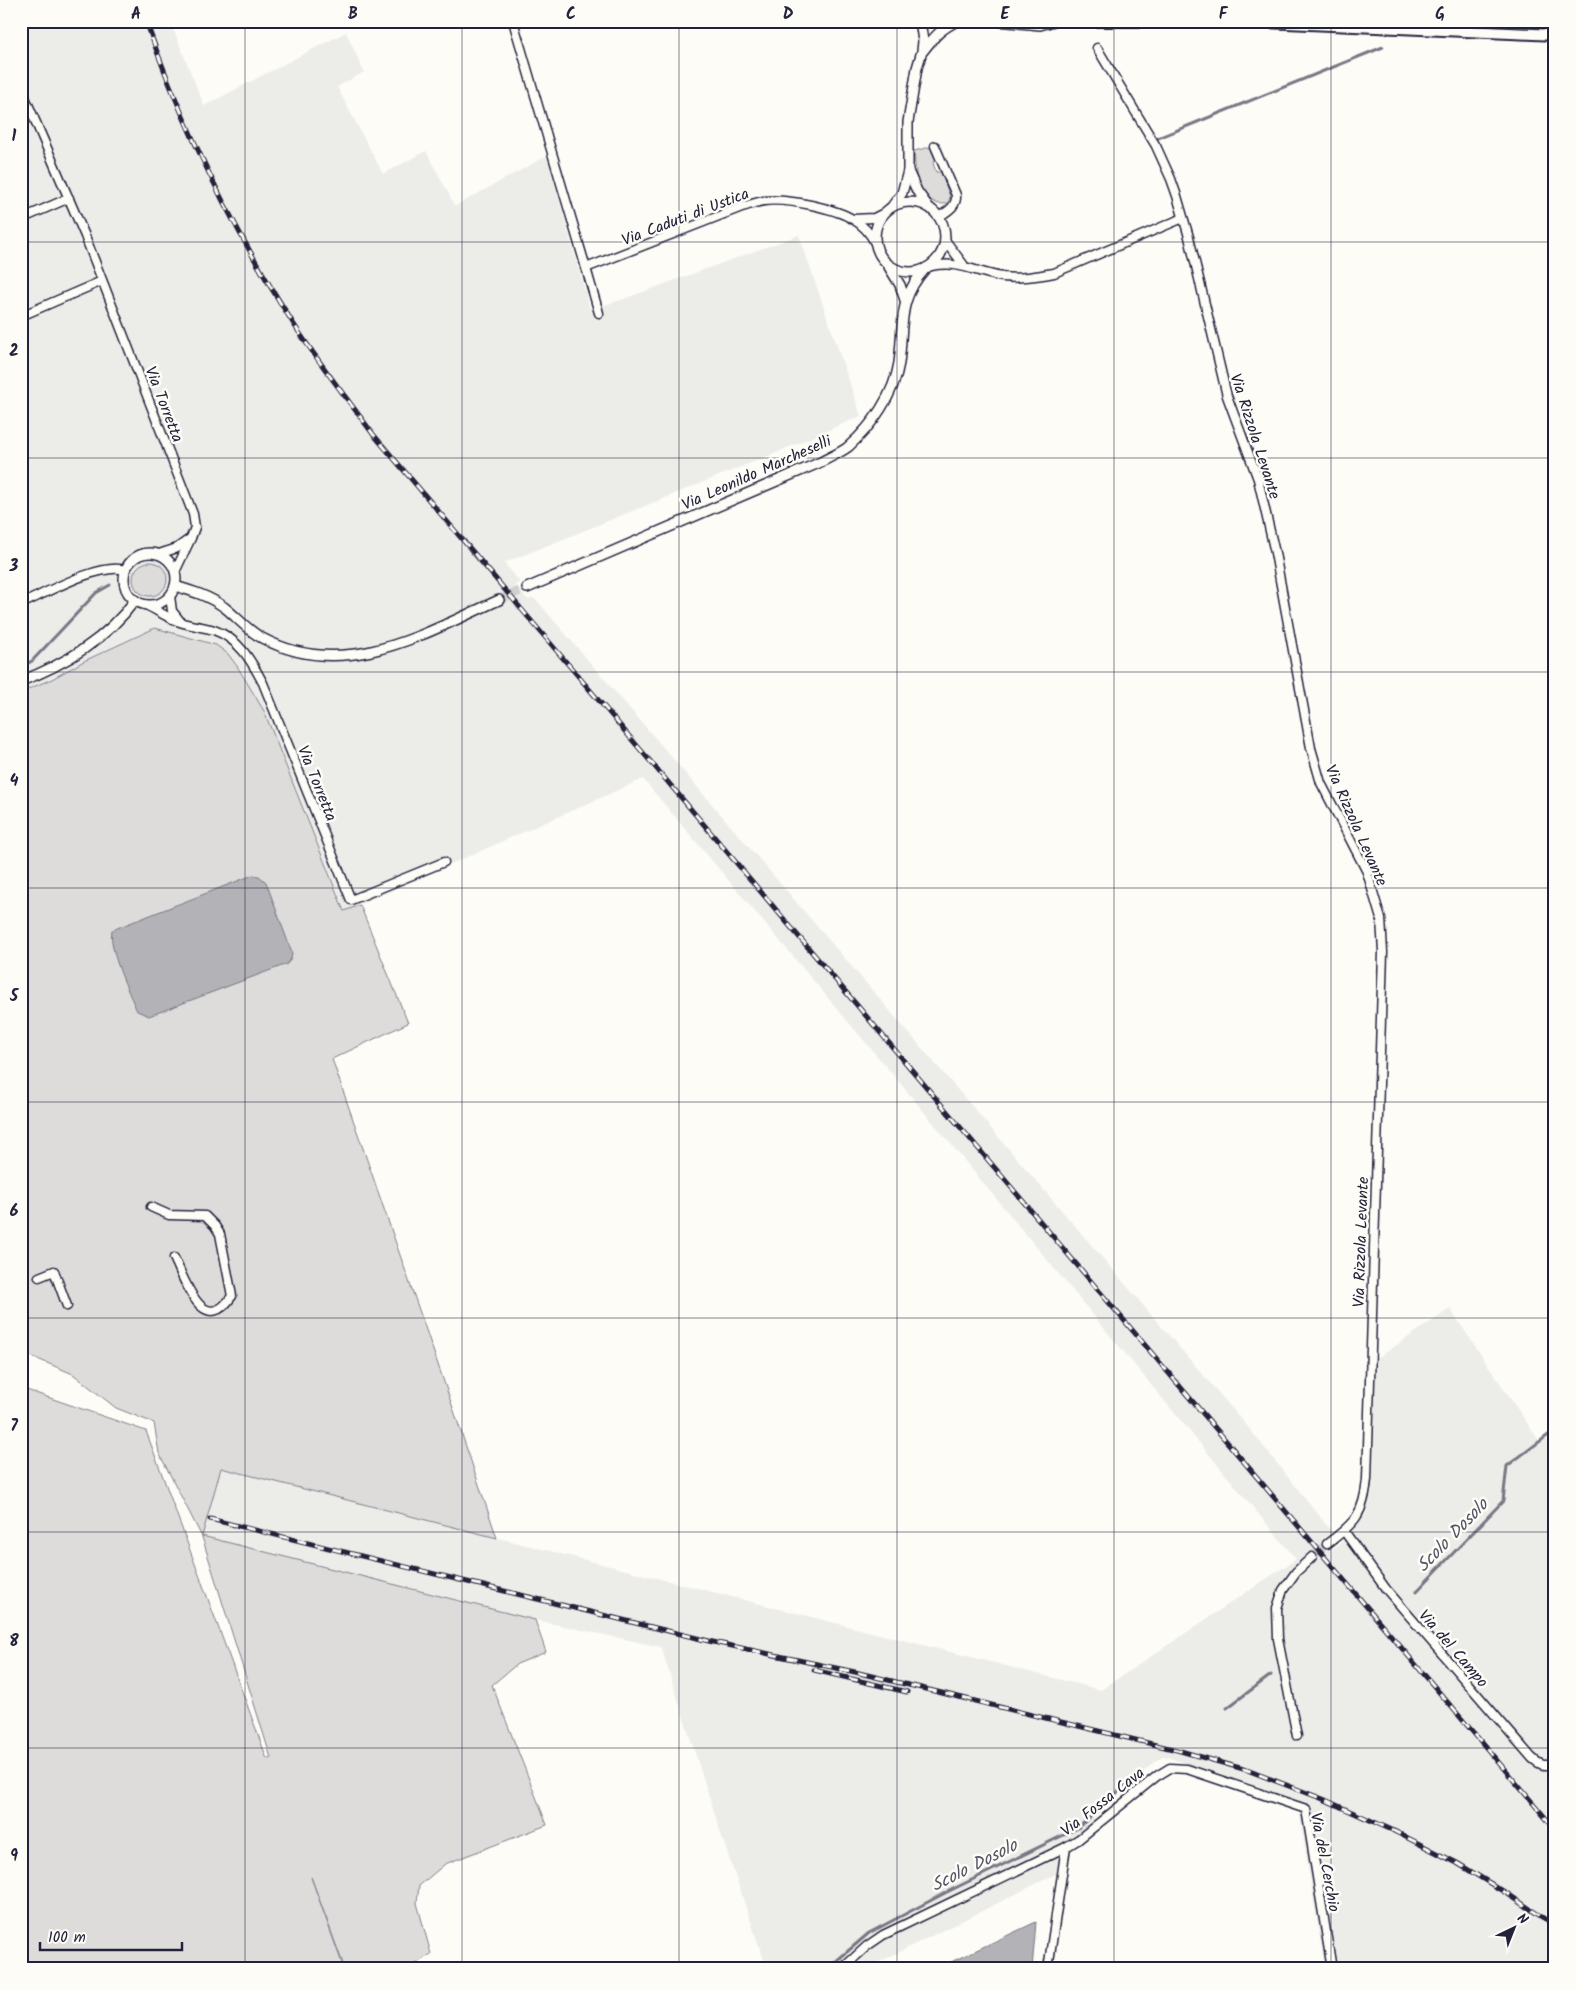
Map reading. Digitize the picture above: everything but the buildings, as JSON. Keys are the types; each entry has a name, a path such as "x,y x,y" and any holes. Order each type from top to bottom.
{"main road":[{"path":"1078,21 1174,21"},
{"path":"1243,21 1555,35"}],"street":[{"path":"513,21 599,313"},
{"path":"920,21 923,40"},
{"path":"928,21 917,68 908,122 908,171 902,193 887,210 875,230 875,243 885,263 898,271 909,273 943,263 964,266 1003,277 1018,278 1045,275 1054,273 1183,218"},
{"path":"934,36 939,21"},
{"path":"922,51 944,27 958,21"},
{"path":"997,21 1040,25 1054,21"},
{"name":"Via Rizzola Levante","path":"1097,48 1164,163 1174,188 1226,396 1258,479 1275,553 1311,748 1320,783 1367,872 1382,919 1383,962 1367,1479 1365,1500 1359,1514 1344,1531 1327,1544"},
{"name":"Via Torretta","path":"21,88 69,198 193,514 195,527 175,572"},
{"path":"935,146 956,196 954,206 939,217"},
{"path":"908,171 917,191 943,224 945,240 942,254 928,268"},
{"path":"21,219 69,198"},
{"name":"Via Caduti di Ustica","path":"586,268 742,207 765,201 791,202 818,207 853,219 874,218 887,210"},
{"path":"887,210 900,203 912,202 928,206"},
{"name":"Via Caduti di Ustica","path":"853,219 871,235 875,243"},
{"path":"945,240 964,266"},
{"name":"Via Leonildo Marcheselli","path":"885,263 893,271 905,300"},
{"name":"Via Leonildo Marcheselli","path":"527,588 822,462 846,448 864,432 879,413 891,390 899,365 905,300 912,285 928,268"},
{"path":"21,316 102,281"},
{"path":"160,554 169,561 175,572 175,586 170,596 158,604 144,604 135,600 126,590 124,584 125,570 128,564 139,555 160,554 177,548 191,538"},
{"path":"21,604 99,570 117,568 125,570"},
{"path":"175,586 212,599 223,606 250,631 269,642 299,651 330,656 362,654 394,646 499,600"},
{"path":"170,596 172,611 181,623"},
{"path":"21,681 60,664 80,652 123,614 135,600"},
{"name":"Via Torretta","path":"144,604 181,623 214,630 222,634 232,640 249,657 263,683 351,900 444,862"},
{"path":"152,1207 169,1215 205,1216 215,1226 220,1234 231,1289 232,1296 228,1302 221,1308 203,1309 196,1302 174,1258"},
{"path":"39,1277 54,1271 67,1306"},
{"name":"Via del Campo","path":"1344,1531 1391,1596 1532,1758 1544,1766 1555,1763"},
{"path":"1297,1736 1278,1639 1277,1608 1283,1590 1296,1572 1312,1557"},
{"name":"Via Fossa Cava","path":"842,1969 867,1946 883,1935 1066,1848 1157,1776 1170,1768"},
{"name":"Via del Cerchio","path":"1170,1768 1187,1769 1306,1809 1332,1969"},
{"path":"1048,1969 1066,1848"}],"shaded area":[{"path":"21,21 170,21 204,106 346,32 364,72 337,87 383,174 426,151 455,206 547,156 590,309 621,300 799,235 861,416 778,452 504,563 520,582 515,585 528,600 533,598 538,602 1247,1426 1333,1533 1325,1539 1332,1549 1341,1543 1366,1514 1370,1491 1373,1361 1450,1309 1540,1442 1555,1432 1555,1969 1325,1969 1297,1800 1164,1756 1152,1764 1079,1832 1082,1841 1070,1850 1061,1864 1060,1872 869,1967 851,1954 835,1969 767,1969 661,1647 535,1620 201,1537 221,1468 1101,1690 1296,1559 905,1089 643,779 345,911 264,711 238,666 228,654 216,645 155,628 84,661 52,679 21,692"},
{"path":"930,147 936,160 933,163 936,172 941,172 950,197 948,203 938,204 932,201 925,195 918,184 914,151"},
{"path":"150,562 162,567 167,579 162,591 150,596 138,591 133,579 138,567"},
{"path":"155,628 216,645 228,654 237,666 264,711 344,911 360,905 408,1023 332,1059 497,1538 221,1468 202,1536 535,1620 546,1652 517,1664 492,1685 547,1825 445,1864 419,1886 417,1903 431,1954 408,1969 345,1969 311,1877 344,1969 30,1969 21,1945 21,1388 146,1431 267,1759 271,1758 202,1537 159,1453 154,1423 116,1408 73,1374 21,1352 21,692 52,679 84,661"},
{"path":"253,875 259,876 266,882 292,953 291,959 287,964 149,1016 137,1011 116,959 112,930"},
{"path":"1036,1922 1032,1969 936,1969"}],"waterway":[{"path":"1158,138 1383,47"},
{"path":"21,667 32,661 96,593 110,585"},
{"name":"Scolo Dosolo","path":"1417,1591 1503,1501 1507,1466 1555,1430"},
{"name":"Scolo Dosolo","path":"1227,1708 1271,1675"},
{"name":"Scolo Dosolo","path":"827,1969 869,1933 945,1893 1078,1828 1130,1781"}],"tunnel":[{"path":"499,600 527,588"},
{"path":"1312,1557 1327,1544"}],"railway":[{"path":"146,21 160,61 193,139 250,251 322,366 373,434 1555,1829"},
{"path":"210,1519 713,1642 855,1672 1177,1750 1247,1770 1323,1799 1392,1830 1457,1863 1555,1926"},
{"path":"814,1670 907,1692"}]}
